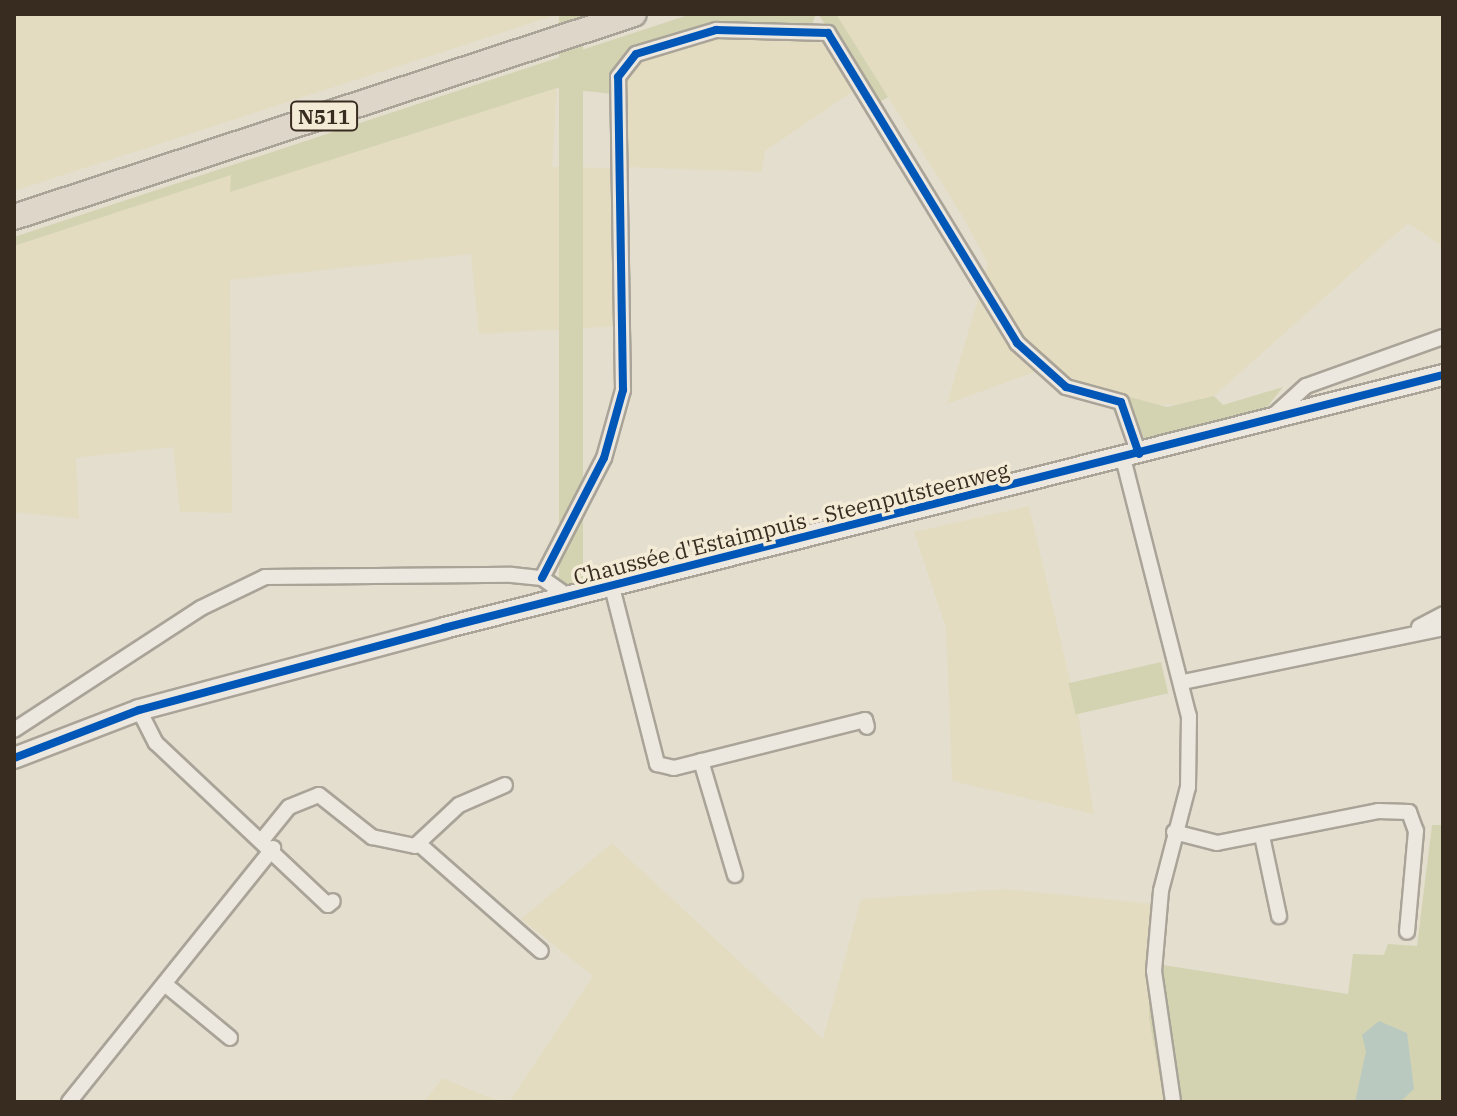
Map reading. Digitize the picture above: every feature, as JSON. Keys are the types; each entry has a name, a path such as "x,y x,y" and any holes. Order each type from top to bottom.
{"highway":[{"name":"N511","path":"14,217 634,14"}],"main road":[{"name":"Chaussée d'Estaimpuis - Steenputsteenweg","path":"14,758 139,710 569,597 1443,375"}],"street":[{"path":"542,578 604,458 623,390 617,92 624,65 650,47 740,26 828,33 906,151 1017,343 1066,387 1121,402 1183,682 1191,750 1174,832 1154,971 1173,1102"},
{"path":"1270,419 1306,386 1443,337"},
{"path":"14,730 201,608 265,577 351,571 542,578 569,597"},
{"path":"612,587 657,764 701,761 865,720 867,727"},
{"path":"1416,629 1443,614"},
{"path":"1183,682 1416,629 1443,628"},
{"path":"139,710 156,743 268,844 328,905 333,901"},
{"path":"701,761 735,875"},
{"path":"419,844 459,805 505,785"},
{"path":"69,1102 166,985 268,844 289,807 319,795 372,837 419,844 541,951"},
{"path":"1174,832 1217,843 1378,811 1409,812 1416,831 1407,932"},
{"path":"1262,836 1279,916"},
{"path":"166,985 230,1038"}],"shaded area":[{"path":"14,14 559,14 14,191"},
{"path":"836,14 1443,14 1443,247 1408,223 1214,396 1196,404 1146,405 1073,384 1030,353 983,280 988,264 963,217"},
{"path":"726,32 819,37 858,88 765,151 762,172 624,167 620,94 630,66 642,54"},
{"path":"557,88 552,167 613,168 621,326 479,334 471,254 230,280 232,513 180,512 173,447 76,458 79,519 14,512 14,246 231,175 231,191"},
{"path":"980,292 1037,371 947,404"},
{"path":"1029,506 1078,714 1094,814 952,781 946,628 914,532"},
{"path":"612,843 823,1039 861,899 1007,889 1153,904 1164,1102 509,1102 593,976 521,919"},
{"path":"1379,1021 1407,1033 1414,1089 1400,1102 1355,1102 1366,1051 1362,1035"},
{"path":"442,1078 501,1102 424,1102"}],"green space":[{"path":"559,14 583,14 583,587 559,587"},
{"path":"691,14 816,14 811,27 743,22 639,46 619,60 613,94 557,88 230,192 231,175 14,246 14,237"},
{"path":"818,14 836,14 888,97 878,103"},
{"path":"1283,387 1263,412 1145,440 1126,396 1167,407 1214,396 1223,405"},
{"path":"1161,662 1168,693 1076,715 1068,683"},
{"path":"1432,825 1443,825 1443,1102 1164,1102 1149,1018 1150,963 1348,994 1353,954 1384,955 1388,944 1417,946"}],"cycle path":[{"path":"542,578 604,458 623,390 618,77 636,54 716,30 828,33 1017,343 1066,387 1121,402 1139,454"},
{"path":"14,758 139,710 444,628 1443,375"}]}
